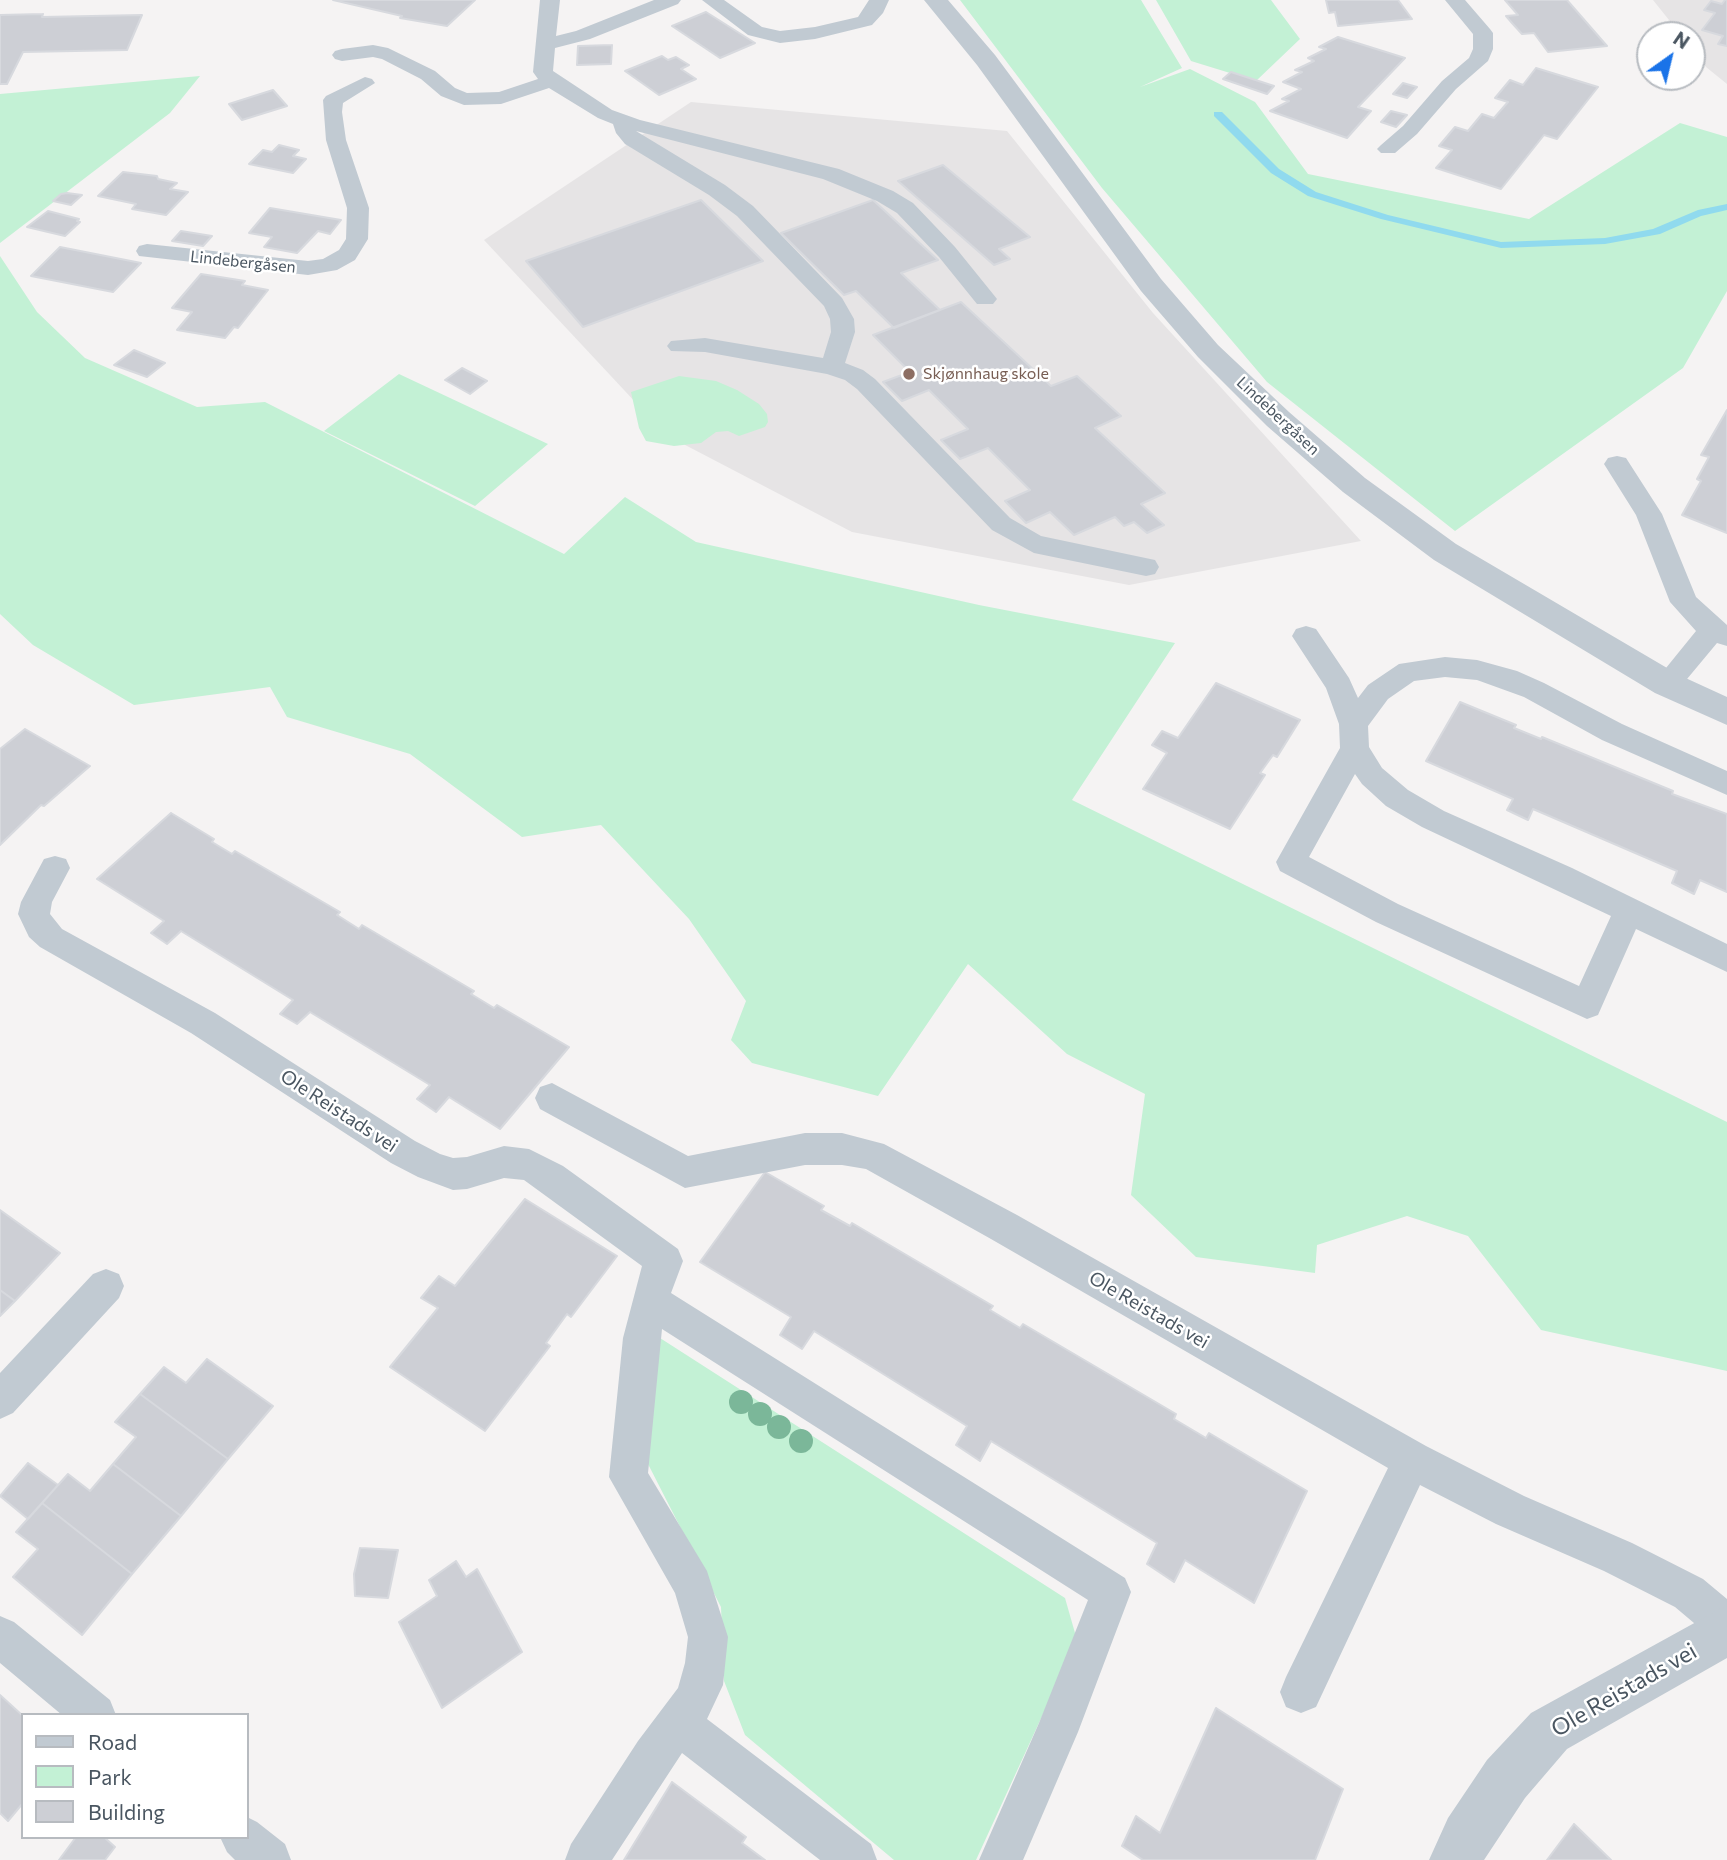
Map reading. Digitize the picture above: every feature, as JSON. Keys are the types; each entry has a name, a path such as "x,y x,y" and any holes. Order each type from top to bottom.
{"street":[{"name":"Lindebergåsen","path":"936,0 986,60 1151,285 1208,351 1278,418 1354,485 1445,552 1667,684 1727,712"},
{"name":"Ole Reistads vei","path":"1456,1860 1467,1837 1506,1779 1549,1731 1727,1630"}],"lane":[{"path":"550,0 543,72 551,81 605,114 622,120 831,174 885,196 905,208 947,252 985,299"},
{"path":"546,44 583,35 671,0"},
{"path":"712,0 755,31 779,37 815,33 864,21 873,13 879,0"},
{"path":"1388,149 1410,130 1449,85 1478,61 1483,49 1483,33 1455,0"},
{"path":"342,55 373,51 388,54 428,75 448,92 464,99 501,98 551,81"},
{"name":"Lindebergåsen","path":"147,251 308,268 329,265 347,255 357,239 358,208 336,140 333,100 365,83"},
{"path":"622,120 626,133 632,140 718,190 745,211 834,303 842,320 843,332 832,367"},
{"path":"680,346 705,345 832,367 855,376 866,384 1000,524 1034,544 1146,567"},
{"path":"1616,464 1649,514 1684,602 1719,633 1667,684"},
{"path":"1306,636 1339,685 1354,736 1372,776 1397,798 1433,819 1629,910 1727,959"},
{"path":"1629,910 1587,1005 1387,913 1291,862 1378,692 1409,671 1445,667 1476,670 1507,678 1612,732 1727,784"},
{"name":"Ole Reistads vei","path":"55,868 37,902 34,914 40,928 51,938 203,1023 403,1152 453,1174 467,1173 504,1162 520,1162 551,1177 665,1261 659,1269 640,1338 628,1477 693,1585 708,1637 702,1685 587,1860"},
{"name":"Ole Reistads vei","path":"552,1098 685,1172 806,1149 842,1149 872,1155 1004,1227 1412,1460 1510,1510 1618,1557 1689,1593 1727,1625"},
{"path":"0,1400 106,1286"},
{"path":"651,1301 1111,1592 1057,1732 1001,1860"},
{"path":"1301,1692 1412,1460"},
{"path":"0,1636 93,1713"},
{"path":"678,1723 855,1860"},
{"path":"244,1839 269,1860"}],"shaded area":[{"path":"1653,0 1727,0 1727,84 1706,67 1706,21 1670,21"},
{"name":"Skjønnhaug skole","path":"691,102 1007,131 1153,313 1361,541 1129,585 852,532 666,435 484,240"}],"green space":[{"path":"960,0 1141,0 1182,68 1140,87 1190,69 1255,102 1308,174 1529,219 1680,123 1727,137 1727,291 1683,368 1455,531 1267,382 1102,188"},
{"path":"1156,0 1271,0 1300,39 1256,81 1191,61"},
{"path":"200,76 170,113 0,243 0,94"},
{"path":"0,256 37,312 85,358 197,407 265,402 564,554 625,497 696,542 979,605 1175,643 1072,800 1727,1122 1727,1371 1541,1330 1468,1236 1407,1216 1317,1245 1315,1273 1196,1257 1131,1195 1145,1094 1067,1054 968,964 878,1096 752,1063 731,1040 746,1001 689,919 601,825 522,837 410,754 287,717 270,687 134,705 33,645 0,614"},
{"path":"399,374 548,444 475,506 324,431"},
{"path":"679,376 716,381 737,390 759,404 767,414 768,422 765,427 739,436 728,431 716,432 701,443 674,446 646,441 639,428 631,392"},
{"path":"660,1338 1065,1598 1077,1640 976,1860 894,1860 745,1735 724,1681 721,1607 647,1462"}],"building":[{"path":"333,0 475,0 447,26 400,18 402,16"},
{"path":"1326,0 1398,0 1412,19 1338,26 1335,12 1329,13"},
{"path":"1505,0 1567,0 1607,46 1548,52 1534,33 1522,34 1506,16 1518,15"},
{"path":"1727,0 1727,46 1718,44 1723,36 1706,31 1706,25 1715,13 1704,10 1711,1 1722,4"},
{"path":"706,12 755,43 720,58 672,26"},
{"path":"43,14 42,17 142,15 127,50 23,52 7,84 0,84 0,15"},
{"path":"1338,37 1405,58 1358,107 1371,111 1347,138 1270,111 1289,101 1282,99 1301,89 1283,82 1302,72 1295,70 1314,61 1308,58 1326,49 1319,47"},
{"path":"612,45 611,64 577,65 578,46"},
{"path":"662,56 668,60 676,57 689,65 681,69 696,79 659,95 625,71"},
{"path":"1536,68 1598,87 1557,139 1544,135 1501,189 1436,168 1452,150 1439,146 1455,127 1468,131 1482,114 1494,118 1508,102 1495,98 1510,80 1523,85"},
{"path":"1231,72 1274,86 1267,94 1223,79"},
{"path":"1403,83 1417,87 1407,98 1393,94"},
{"path":"273,90 287,106 242,120 229,104"},
{"path":"1391,111 1407,115 1396,127 1381,122"},
{"path":"279,145 299,150 293,156 306,159 293,173 249,164 263,150 272,152"},
{"path":"943,165 1030,237 999,249 1010,259 994,265 898,181"},
{"path":"123,172 157,176 158,179 177,183 170,189 188,192 166,215 132,209 136,204 98,196"},
{"path":"61,194 82,195 71,205 53,201"},
{"path":"701,200 763,261 583,327 526,261"},
{"path":"873,200 938,260 901,273 940,310 894,328 856,291 844,295 781,233"},
{"path":"270,208 341,220 330,234 318,231 297,253 264,247 272,237 249,233"},
{"path":"48,211 79,219 77,221 80,222 65,236 27,227"},
{"path":"181,231 212,236 203,246 172,241"},
{"path":"60,247 141,263 113,292 31,276"},
{"path":"201,274 245,281 242,285 268,290 238,328 234,327 225,338 177,330 192,312 172,308"},
{"path":"961,302 1051,386 1077,376 1121,416 1095,428 1165,493 1141,504 1164,525 1147,533 1134,522 1124,526 1115,517 1074,535 1050,512 1026,523 1005,501 1030,490 988,448 960,459 941,440 968,429 929,390 902,401 883,382 910,372 873,335"},
{"path":"134,350 165,363 147,377 114,365"},
{"path":"462,368 487,381 470,394 445,380"},
{"path":"1727,410 1727,533 1682,515 1701,481 1697,479 1709,457 1701,455"},
{"path":"1216,683 1300,720 1277,757 1273,755 1260,773 1265,775 1230,829 1143,789 1167,753 1152,745 1162,731 1178,738"},
{"path":"1460,702 1516,725 1514,728 1541,739 1542,737 1673,791 1672,794 1727,814 1727,892 1700,880 1694,894 1672,883 1677,871 1533,809 1528,820 1507,810 1513,799 1426,761"},
{"path":"25,729 90,766 44,806 41,805 0,845 0,749"},
{"path":"171,813 214,839 212,842 232,854 235,851 340,912 337,915 359,929 362,925 474,991 471,994 494,1008 497,1005 569,1047 500,1129 449,1097 436,1112 417,1099 430,1085 310,1012 297,1024 280,1014 293,1000 181,931 167,944 151,933 164,921 97,879"},
{"path":"765,1172 824,1206 821,1210 850,1226 852,1223 993,1306 990,1310 1020,1328 1023,1324 1176,1414 1174,1419 1206,1438 1209,1433 1307,1491 1254,1603 1185,1560 1174,1582 1147,1564 1157,1543 991,1441 980,1461 956,1445 967,1426 814,1331 802,1349 780,1335 791,1317 700,1262"},
{"path":"525,1199 617,1256 571,1317 567,1314 546,1343 550,1346 485,1431 390,1367 438,1308 421,1298 439,1276 455,1286"},
{"path":"0,1210 60,1253 15,1301 0,1290"},
{"path":"0,1290 15,1301 0,1316"},
{"path":"207,1359 273,1406 228,1459 140,1394 164,1367 186,1383"},
{"path":"140,1394 228,1459 181,1516 113,1464 136,1437 115,1422"},
{"path":"28,1463 58,1485 28,1519 0,1496"},
{"path":"113,1464 181,1516 132,1574 42,1503 68,1474 90,1491"},
{"path":"42,1503 132,1574 82,1635 13,1577 38,1549 16,1532"},
{"path":"360,1548 398,1550 388,1598 355,1596 354,1574"},
{"path":"456,1561 466,1577 477,1569 522,1652 442,1708 399,1622 437,1596 429,1580"},
{"path":"0,1695 21,1714 21,1805 8,1821 0,1813"},
{"path":"1216,1708 1343,1789 1315,1860 1143,1860 1122,1846 1136,1816 1160,1833"},
{"path":"672,1782 746,1837 742,1843 765,1860 624,1860"},
{"path":"1574,1824 1611,1860 1547,1860"},
{"path":"75,1839 106,1839 115,1847 105,1860 59,1860"}],"waterway":[{"path":"1218,114 1275,171 1312,194 1385,217 1501,245 1605,241 1656,232 1698,213 1727,207"}],"place":[{"name":"Skjønnhaug skole","path":"909,374"}]}
